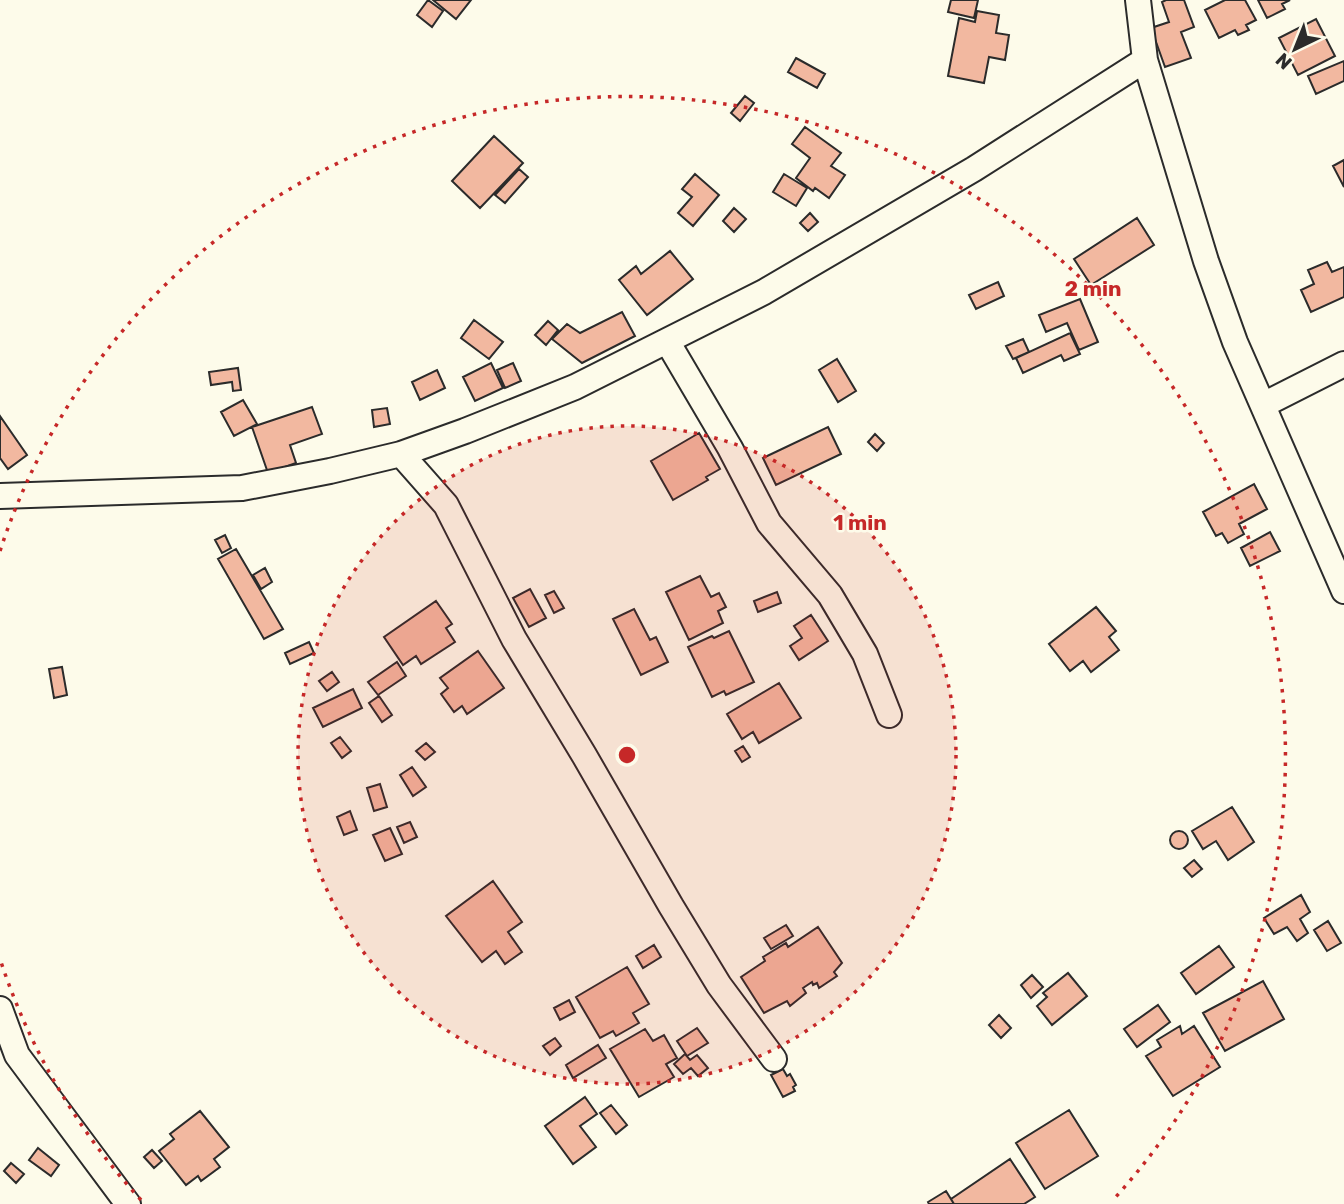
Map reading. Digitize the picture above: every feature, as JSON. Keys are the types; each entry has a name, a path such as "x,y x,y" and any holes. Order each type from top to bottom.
{"street":[{"path":"1138,0 1145,60 1206,261 1235,342 1344,590"},
{"path":"0,496 242,488 401,454 465,431 575,387 764,292 974,169 1145,60"},
{"path":"667,341 730,448 769,523 830,595 858,642 889,715"},
{"path":"1264,405 1344,364"},
{"path":"401,454 446,505 514,639 671,906 719,985 774,1059"},
{"path":"0,1009 17,1055 128,1204"}],"building":[{"path":"428,0 443,11 432,27 417,15"},
{"path":"433,0 471,0 456,19"},
{"path":"951,0 978,0 974,18 948,12"},
{"path":"1184,0 1194,27 1181,32 1191,58 1165,67 1151,28 1169,22 1162,2"},
{"path":"1225,0 1245,0 1256,20 1246,25 1249,30 1238,35 1235,30 1219,38 1205,10"},
{"path":"1258,0 1290,0 1282,4 1285,9 1267,18"},
{"path":"977,11 999,15 996,33 1009,35 1005,60 989,57 984,83 948,76 959,18 975,22"},
{"path":"1316,19 1335,56 1298,75 1279,38"},
{"path":"796,58 825,74 817,88 788,72"},
{"path":"1344,61 1344,81 1316,94 1308,76"},
{"path":"745,96 754,103 740,121 731,113"},
{"path":"805,127 841,153 831,166 845,175 829,198 815,188 813,191 796,178 810,158 792,144"},
{"path":"494,136 523,163 480,208 452,181"},
{"path":"1344,160 1344,187 1333,166"},
{"path":"519,169 528,177 505,203 495,195"},
{"path":"695,174 719,195 693,226 678,213 692,197 682,189"},
{"path":"784,174 807,188 796,206 773,192"},
{"path":"734,208 746,219 734,232 723,221"},
{"path":"810,213 818,222 808,231 800,223"},
{"path":"1137,218 1154,245 1091,285 1074,259"},
{"path":"670,251 693,279 647,315 619,280 636,266 641,274"},
{"path":"1327,262 1332,272 1344,267 1344,297 1311,312 1301,290 1314,284 1308,270"},
{"path":"998,282 1004,296 976,309 969,295"},
{"path":"1080,299 1098,342 1079,350 1067,323 1046,332 1039,315"},
{"path":"622,312 635,336 582,363 552,339 567,324 580,333"},
{"path":"474,320 503,342 489,359 461,338"},
{"path":"548,321 558,330 546,345 535,335"},
{"path":"1070,333 1080,354 1064,361 1061,355 1023,373 1016,358"},
{"path":"1023,339 1029,352 1013,359 1006,346"},
{"path":"837,359 856,391 838,402 819,370"},
{"path":"491,363 503,388 475,401 463,377"},
{"path":"513,363 521,381 505,388 497,370"},
{"path":"238,368 241,390 233,391 232,382 211,385 209,372"},
{"path":"437,370 445,388 420,400 412,382"},
{"path":"243,400 257,424 234,436 221,412"},
{"path":"312,407 322,434 290,445 296,463 268,473 252,427"},
{"path":"387,408 390,424 374,427 372,410"},
{"path":"0,416 27,455 8,469 0,458"},
{"path":"828,427 841,454 776,485 763,458"},
{"path":"699,433 720,469 706,477 708,480 673,500 651,461"},
{"path":"875,434 884,443 877,451 868,442"},
{"path":"1254,484 1267,509 1239,524 1244,534 1228,543 1222,533 1216,536 1203,512"},
{"path":"1270,532 1280,551 1250,566 1241,548"},
{"path":"225,535 231,548 222,553 215,540"},
{"path":"236,549 283,629 264,639 218,559"},
{"path":"265,568 272,582 261,589 253,575"},
{"path":"700,576 711,597 719,593 726,607 718,611 723,623 689,640 666,592"},
{"path":"530,589 546,618 529,627 513,598"},
{"path":"554,591 564,608 554,613 545,595"},
{"path":"777,592 781,603 758,612 754,601"},
{"path":"436,601 452,624 446,628 455,642 421,664 416,656 403,665 384,637"},
{"path":"1096,607 1116,631 1109,637 1119,650 1091,672 1083,661 1070,671 1049,644"},
{"path":"634,609 650,640 656,637 668,662 641,675 613,619"},
{"path":"811,615 828,641 799,660 790,646 802,638 794,626"},
{"path":"729,631 754,682 726,695 724,691 712,697 688,647"},
{"path":"309,642 314,653 290,664 285,653"},
{"path":"478,651 504,688 467,714 462,706 454,712 441,694 448,688 440,678"},
{"path":"397,662 406,676 378,695 368,682"},
{"path":"62,667 67,695 54,698 49,669"},
{"path":"332,672 339,682 327,691 319,681"},
{"path":"779,683 801,718 759,743 753,732 742,739 727,714"},
{"path":"353,689 362,708 323,727 313,708"},
{"path":"379,696 392,715 382,722 369,703"},
{"path":"340,737 351,751 342,758 331,743"},
{"path":"426,743 435,752 425,760 416,751"},
{"path":"743,746 750,757 742,762 735,751"},
{"path":"412,767 426,787 413,796 400,775"},
{"path":"380,784 387,807 374,811 367,788"},
{"path":"1232,807 1254,842 1228,860 1216,841 1203,849 1192,831"},
{"path":"350,811 357,830 344,835 337,817"},
{"path":"410,822 417,837 404,843 397,827"},
{"path":"390,828 402,854 385,861 373,835"},
{"path":"1175,831 1183,831 1188,840 1186,847 1175,849 1170,844 1170,836"},
{"path":"1194,860 1202,869 1192,877 1184,868"},
{"path":"493,881 522,922 508,932 522,952 505,964 496,951 482,962 446,916"},
{"path":"1301,895 1310,912 1300,919 1308,933 1297,941 1287,927 1274,934 1264,918"},
{"path":"1328,921 1341,943 1327,951 1314,930"},
{"path":"786,925 793,936 771,949 764,938"},
{"path":"818,927 842,963 834,972 837,976 819,988 817,983 813,985 812,982 803,988 806,993 790,1006 787,1001 764,1013 741,977 765,961 763,957 786,943 788,947"},
{"path":"654,945 661,957 643,968 636,956"},
{"path":"1219,946 1234,967 1196,994 1181,973"},
{"path":"627,967 649,1004 633,1013 639,1023 616,1036 613,1031 600,1038 576,997"},
{"path":"1068,973 1087,996 1052,1025 1037,1006 1047,997 1043,993"},
{"path":"1032,975 1043,987 1031,998 1021,985"},
{"path":"1263,981 1284,1019 1225,1051 1203,1013"},
{"path":"569,1000 575,1012 560,1020 554,1008"},
{"path":"1158,1005 1170,1022 1137,1047 1124,1029"},
{"path":"999,1015 1011,1028 1001,1038 989,1025"},
{"path":"1180,1026 1182,1034 1194,1026 1220,1067 1173,1096 1146,1056 1161,1047 1157,1040"},
{"path":"697,1028 708,1043 687,1056 677,1041"},
{"path":"645,1029 653,1041 664,1035 677,1058 666,1064 674,1077 639,1097 610,1049"},
{"path":"555,1038 561,1046 550,1055 543,1046"},
{"path":"598,1045 606,1058 573,1078 566,1065"},
{"path":"685,1054 690,1060 697,1055 708,1068 698,1076 691,1068 683,1074 674,1064"},
{"path":"783,1069 787,1076 790,1074 796,1085 793,1087 795,1091 783,1097 771,1075"},
{"path":"585,1097 597,1114 580,1126 596,1147 573,1164 545,1126"},
{"path":"611,1105 627,1125 616,1134 600,1113"},
{"path":"1069,1110 1098,1156 1045,1189 1016,1143"},
{"path":"200,1111 229,1147 214,1159 220,1167 201,1181 198,1176 186,1185 159,1151 174,1139 170,1134"},
{"path":"38,1148 59,1165 51,1176 29,1160"},
{"path":"152,1150 162,1161 154,1168 144,1157"},
{"path":"1010,1159 1035,1197 1024,1204 954,1204 951,1199"},
{"path":"11,1163 24,1174 16,1183 4,1171"},
{"path":"946,1191 954,1204 929,1204 928,1202"}]}
